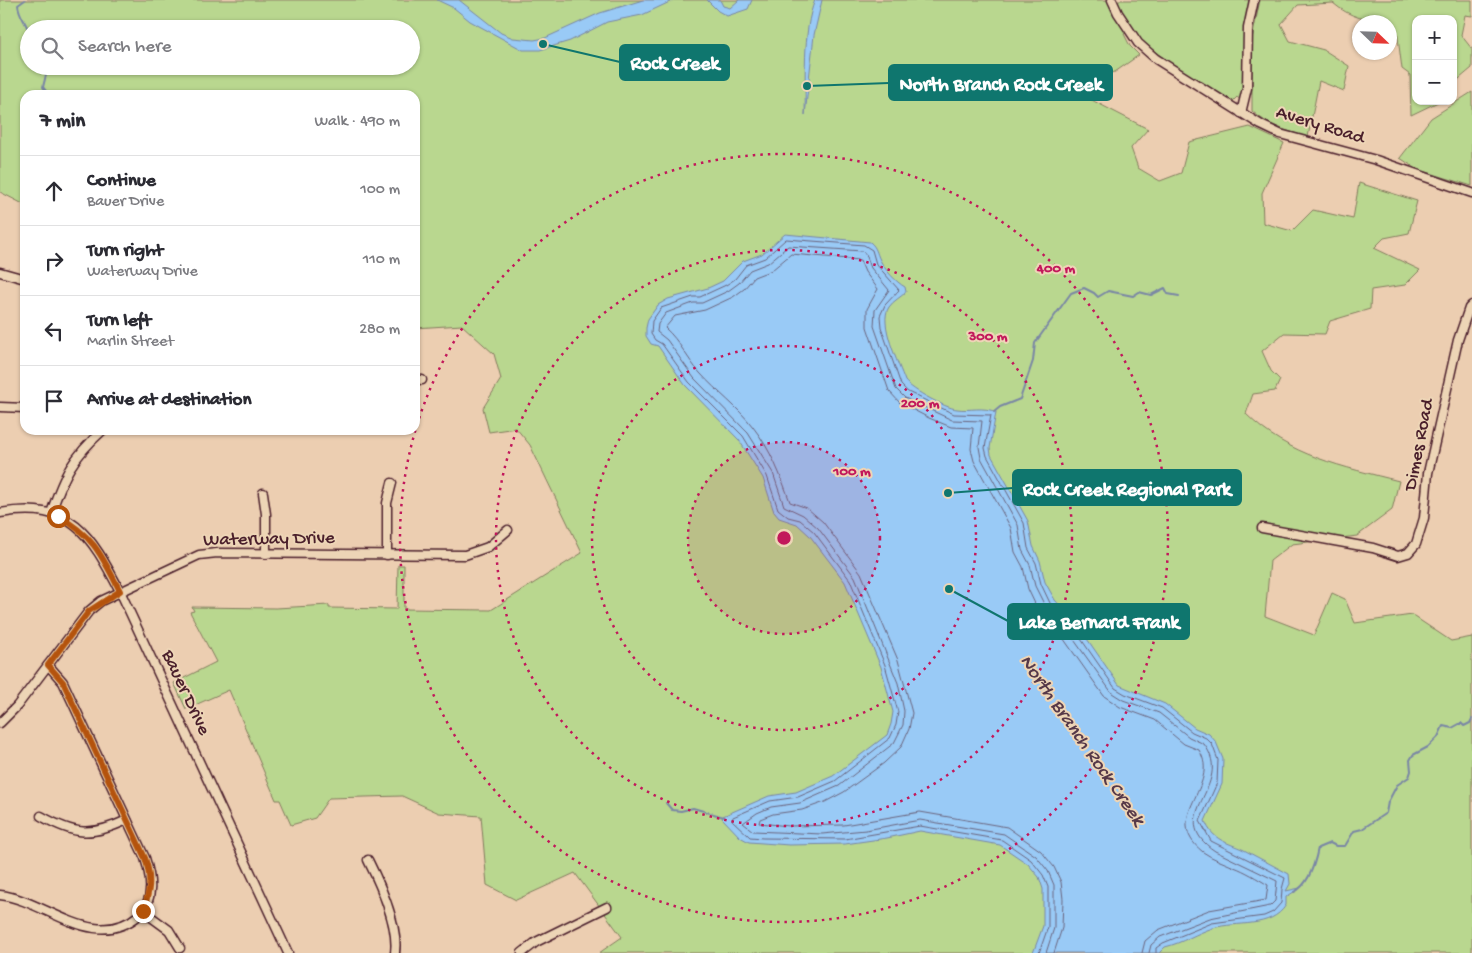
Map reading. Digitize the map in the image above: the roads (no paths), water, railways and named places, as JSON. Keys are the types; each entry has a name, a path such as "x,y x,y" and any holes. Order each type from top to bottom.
{"street":[{"name":"Avery Road","path":"1112,0 1138,43 1156,59 1261,125 1280,134 1376,160 1472,193"},
{"path":"1242,113 1246,88 1248,28 1254,0"},
{"path":"0,272 20,278"},
{"name":"Dimes Road","path":"1262,528 1373,548 1398,556 1408,553 1416,544 1420,534 1424,518 1428,473 1458,340 1469,308 1472,306"},
{"path":"0,407 20,408"},
{"path":"51,514 63,478 78,454 97,435"},
{"path":"387,555 387,502 392,483"},
{"path":"263,493 266,514 266,554"},
{"name":"Bauer Drive","path":"0,513 20,510 51,514 74,524 91,539 120,591 288,953"},
{"name":"Waterway Drive","path":"0,723 17,706 89,611 120,591 199,555 217,553 465,555 488,547 508,530"},
{"path":"0,895 16,897 92,930 103,931 120,927 143,911 151,889 151,876 145,858 63,682 48,665"},
{"path":"41,816 65,828 87,832 104,831 127,820"},
{"path":"368,860 379,882 389,913 394,934 395,953"},
{"path":"522,953 536,942 607,907"},
{"path":"143,911 169,930 180,948"}],"water":[{"path":"437,0 459,0 501,33 513,38 534,40 545,38 600,13 643,0 674,0 642,15 607,22 570,41 540,50 523,50 470,21 454,8"},
{"path":"707,0 720,0 723,6 730,8 739,0 752,0 748,9 727,16 718,11"},
{"path":"815,0 822,0 814,35 805,115 806,41"},
{"path":"785,234 870,242 888,272 905,287 906,292 889,307 886,314 886,323 891,344 905,381 921,394 952,408 986,409 996,412 990,448 991,455 1028,521 1033,546 1040,561 1045,582 1055,600 1076,623 1119,685 1165,704 1195,728 1209,734 1216,742 1223,759 1222,784 1205,821 1216,837 1289,874 1290,884 1286,891 1300,888 1286,897 1286,905 1280,913 1263,921 1213,928 1165,947 1159,953 1033,953 1043,926 1043,889 1039,877 1028,864 1000,845 920,831 845,844 789,845 749,842 740,837 722,818 769,796 796,792 833,776 887,735 893,712 881,667 845,582 810,536 797,524 779,518 774,512 763,478 739,440 685,385 658,346 651,344 646,336 648,319 658,305 668,299 708,288 723,281 743,261 762,254"}],"waterway":[{"path":"24,20 18,5 25,0"},
{"path":"45,90 43,87 46,75"},
{"path":"994,412 1000,407 1020,399 1033,361 1035,343 1071,293 1084,288 1098,297 1108,291 1133,296 1139,292 1151,295 1165,288 1168,294 1179,296"},
{"path":"1294,892 1307,879 1313,867 1318,848 1330,843 1336,846 1345,846 1354,831 1362,829 1386,813 1388,802 1397,785 1409,777 1411,771 1410,760 1413,755 1428,747 1438,737 1443,726 1452,728 1461,723 1464,726 1470,723 1472,719"},
{"path":"666,803 672,810 681,811 693,808 724,817"}],"place":[{"name":"Rock Creek","path":"543,44"},
{"name":"North Branch Rock Creek","path":"807,86"},
{"name":"Rock Creek Regional Park","path":"948,493"},
{"name":"Lake Bernard Frank","path":"949,589"}]}
